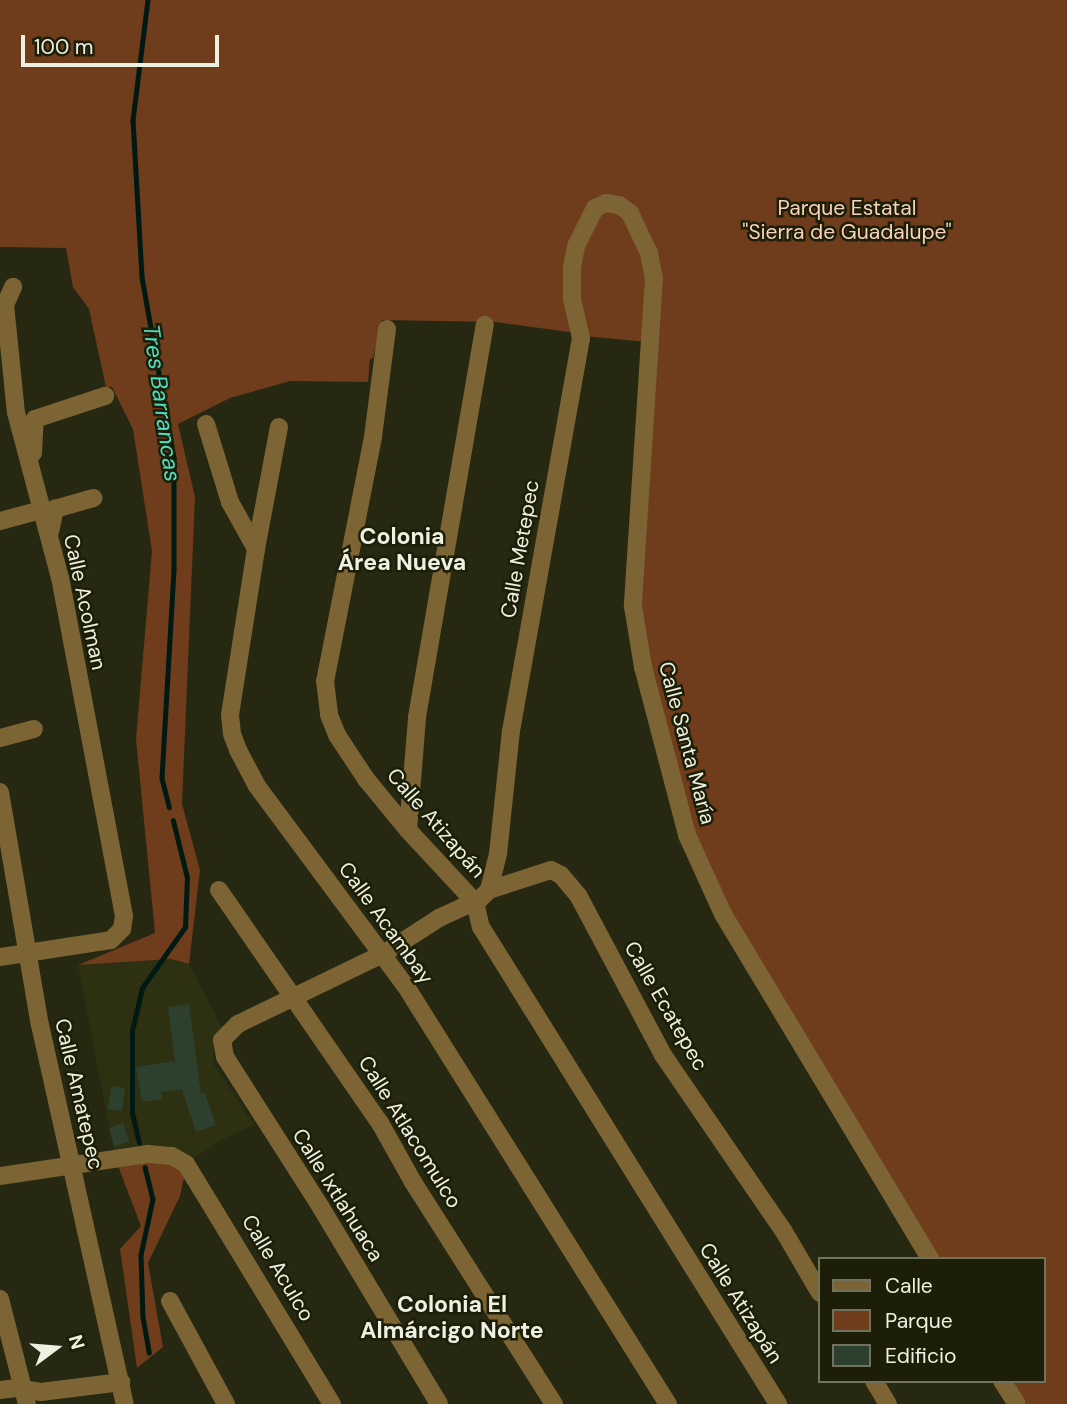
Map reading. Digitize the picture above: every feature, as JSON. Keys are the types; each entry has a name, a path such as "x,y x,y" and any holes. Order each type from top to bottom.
{"street":[{"name":"Calle Metepec","path":"489,890 498,853 510,731 582,338 572,300 572,267 576,246 595,208 600,205"},
{"name":"Calle Santa María","path":"600,205 619,205 630,213 649,253 654,278 633,606 640,657 687,835 723,914 929,1257"},
{"name":"Calle Acolman","path":"13,287 5,299 12,389 29,466 60,578 124,916 122,929 111,940 29,953"},
{"path":"408,830 417,717 485,325"},
{"name":"Calle Atizapán","path":"387,329 373,437 324,694 337,735 366,779 408,830 475,902 481,927 778,1404"},
{"path":"29,466 33,453 35,419 105,396"},
{"path":"206,424 230,502 256,549"},
{"name":"Calle Acambay","path":"279,427 256,549 230,715 232,734 257,786 383,954 467,1080 499,1136 668,1404"},
{"path":"49,540 55,509 93,498"},
{"path":"0,521 41,510"},
{"path":"0,738 34,729"},
{"name":"Calle Amatepec","path":"0,792 40,1025 125,1404"},
{"name":"Calle Ecatepec","path":"489,890 551,870 561,875 578,895 663,1055 783,1230 818,1290"},
{"name":"Calle Atlacomulco","path":"219,890 295,996 380,1123 413,1182 554,1404"},
{"path":"295,996 383,954 439,918 475,902 489,890"},
{"path":"0,957 29,953"},
{"name":"Calle Ixtlahuaca","path":"295,996 230,1029 222,1045 225,1057 322,1209 439,1404"},
{"name":"Calle Aculco","path":"72,1167 148,1154 180,1160 194,1173 332,1404"},
{"path":"0,1176 72,1167"},
{"path":"0,1299 25,1397"},
{"path":"170,1301 226,1404"},
{"path":"0,1390 25,1397 41,1392 121,1382"},
{"path":"875,1383 888,1404"},
{"path":"1003,1383 1017,1404"}],"shaded area":[{"path":"172,959 189,964 224,1031 215,1035 213,1063 254,1125 223,1139 187,1163 115,1158 78,965"}],"green space":[{"name":"Parque Estatal \"Sierra de Guadalupe\"","path":"0,0 1067,0 1067,1404 1027,1404 1013,1383 1046,1383 1046,1257 931,1257 748,953 694,831 652,684 641,606 657,343 584,336 495,322 382,320 373,358 370,359 368,382 290,381 230,398 178,424 195,497 182,804 200,870 189,964 171,959 78,965 155,933 136,739 152,551 133,429 112,387 106,387 89,309 73,287 66,248 0,247"},
{"path":"115,1158 187,1163 180,1196 148,1263 163,1347 137,1368 120,1249 141,1226"}],"building":[{"path":"189,1004 201,1094 205,1093 216,1125 196,1132 182,1089 161,1092 162,1099 142,1102 136,1067 175,1061 168,1007"},
{"path":"111,1086 125,1088 122,1111 108,1109"},
{"path":"123,1123 129,1142 114,1146 109,1128"}],"waterway":[{"name":"Tres Barrancas","path":"148,0 133,120 142,277 174,458 174,570 162,778 169,807"},
{"name":"Tres Barrancas","path":"139,1143 132,1112 132,1031 142,988 185,927 187,878 173,821"},
{"name":"Tres Barrancas","path":"145,1167 153,1199 141,1255 143,1317 149,1352"}],"district":[{"name":"Colonia Área Nueva","path":"402,549"},
{"name":"Colonia El Almárcigo Norte","path":"452,1317"}]}
